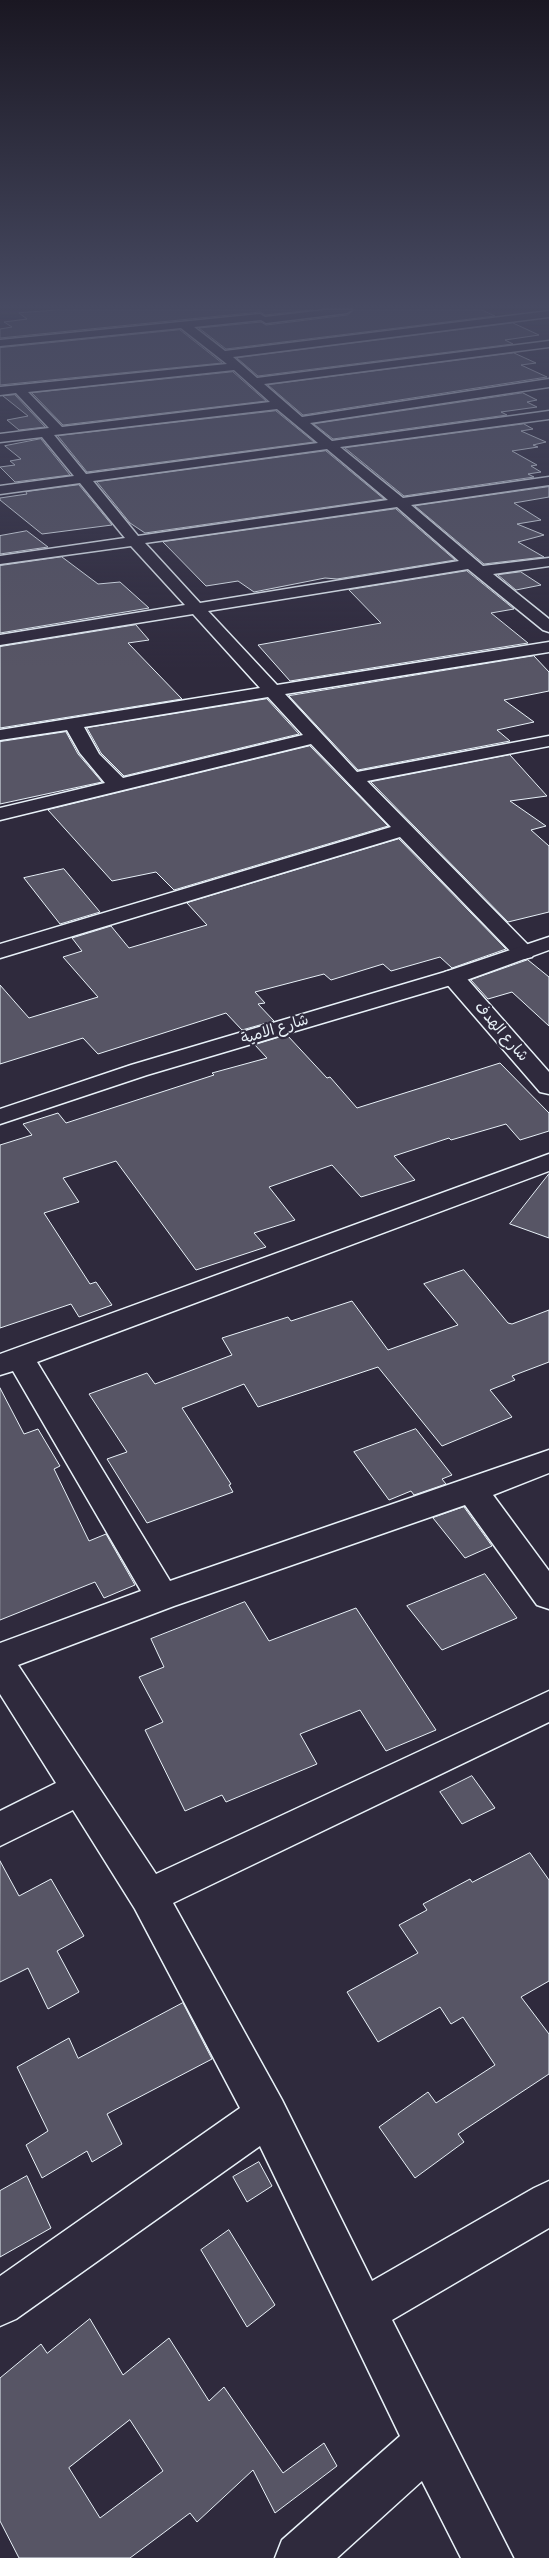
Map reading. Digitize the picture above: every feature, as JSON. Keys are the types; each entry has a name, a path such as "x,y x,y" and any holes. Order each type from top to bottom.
{"street":[{"path":"50,429 81,478 135,541 353,778 524,952"},
{"path":"0,438 75,429"},
{"path":"309,429 549,627"},
{"path":"0,490 446,429"},
{"path":"0,560 402,504 549,481"},
{"path":"0,640 476,568 549,562"},
{"path":"0,735 549,648"},
{"path":"74,724 79,737 105,772 119,785"},
{"path":"0,814 316,737"},
{"path":"353,778 549,741"},
{"path":"0,951 403,830"},
{"name":"شارع الامية","path":"0,1117 140,1070 453,977 549,943"},
{"name":"شارع الهدف","path":"453,977 549,1087"},
{"path":"162,1596 10,1361 549,1162"},
{"path":"0,1657 162,1596 472,1490 549,1461"},
{"path":"472,1490 549,1596"},
{"path":"0,1665 149,1896 213,2018 267,2115 428,2443 488,2558"},
{"path":"149,1896 549,1706"},
{"path":"0,1829 80,1789"},
{"path":"0,2303 267,2115"},
{"path":"363,2312 549,2203"},
{"path":"300,2558 428,2443"}],"building":[{"path":"116,429 299,429 314,442 87,472 58,436"},
{"path":"321,429 403,429 333,439"},
{"path":"484,429 531,429 521,431 546,442 533,445 538,447 512,451 537,465 531,466 541,472 528,474 534,477 404,496 345,448"},
{"path":"41,439 70,475 15,482 0,467 15,465 10,461 21,459 5,446"},
{"path":"326,451 384,499 145,533 130,523 97,482"},
{"path":"79,485 112,525 42,534 0,500 0,498 27,494 26,492"},
{"path":"549,487 549,497 514,503 541,520 517,524 544,535 518,542 544,557 484,564 415,506"},
{"path":"396,509 455,560 337,579 325,578 254,592 238,581 206,586 163,542"},
{"path":"27,531 48,547 0,554 0,536"},
{"path":"62,557 98,584 120,582 149,608 0,633 0,566"},
{"path":"467,571 514,609 491,613 528,643 290,681 258,645 381,623 349,590"},
{"path":"521,572 541,585 516,590 498,575"},
{"path":"136,625 149,640 128,643 182,699 0,728 0,647"},
{"path":"534,656 549,672 549,691 504,700 534,722 497,730 510,741 358,770 289,696"},
{"path":"267,699 299,734 124,776 101,753 87,728"},
{"path":"66,732 78,754 102,782 0,804 0,742"},
{"path":"310,746 388,826 174,890 156,872 112,881 48,810"},
{"path":"510,755 547,796 510,801 546,826 531,830 549,846 549,912 508,922 371,782"},
{"path":"399,839 506,949 452,968 440,957 391,971 383,964 331,980 324,974 255,992 265,1003 258,1004 274,1021 242,1030 226,1013 98,1054 83,1038 0,1064 0,985 29,1018 98,997 63,957 82,951 72,938 111,926 129,948 207,925 187,903"},
{"path":"64,869 100,912 60,924 24,878"},
{"path":"528,960 549,977 549,1026 512,992 488,999 471,980"},
{"path":"287,1035 327,1078 330,1077 357,1108 500,1063 549,1113 549,1131 520,1140 506,1124 451,1140 449,1138 394,1156 415,1180 361,1197 332,1165 269,1187 295,1220 254,1233 266,1247 196,1270 116,1161 63,1178 79,1202 44,1213 90,1284 96,1282 112,1305 79,1317 71,1304 0,1328 0,1145 32,1135 23,1124 58,1113 66,1123 214,1075 212,1073 267,1058 255,1045"},
{"path":"549,1174 549,1238 510,1224"},
{"path":"464,1270 508,1323 512,1324 549,1310 549,1362 512,1376 515,1380 490,1390 512,1417 442,1446 378,1367 258,1407 244,1384 182,1408 231,1484 229,1485 233,1492 147,1523 107,1459 127,1452 89,1394 147,1373 155,1384 232,1355 222,1338 288,1317 291,1321 352,1301 388,1350 458,1325 424,1284"},
{"path":"0,1388 24,1434 38,1429 60,1466 54,1469 89,1541 106,1534 135,1585 104,1598 95,1582 0,1620"},
{"path":"416,1429 452,1475 442,1479 446,1484 414,1495 411,1491 389,1500 354,1452"},
{"path":"464,1507 492,1546 465,1558 433,1518"},
{"path":"485,1574 517,1618 442,1650 407,1606"},
{"path":"245,1602 269,1641 356,1608 436,1730 386,1751 360,1710 300,1734 317,1764 226,1802 222,1795 185,1811 145,1730 163,1722 139,1677 164,1667 151,1639"},
{"path":"472,1776 495,1808 462,1824 440,1792"},
{"path":"530,1853 549,1880 549,1981 521,1997 549,2034 549,2074 458,2134 464,2142 415,2178 379,2127 428,2092 436,2103 495,2065 463,2017 451,2024 440,2007 378,2042 347,1992 418,1953 399,1925 427,1910 423,1904 470,1879 472,1882"},
{"path":"0,1861 19,1896 51,1879 84,1936 57,1951 79,1992 48,2009 28,1968 0,1982"},
{"path":"183,2003 212,2059 107,2114 122,2144 92,2162 87,2151 42,2178 26,2145 48,2131 17,2067 69,2038 78,2058"},
{"path":"259,2162 272,2186 247,2202 233,2177"},
{"path":"27,2176 51,2228 0,2257 0,2191"},
{"path":"229,2230 275,2305 247,2327 201,2250"},
{"path":"90,2319 123,2375 169,2338 209,2401 224,2387 283,2473 324,2443 337,2466 275,2513 253,2470 197,2522 190,2513 130,2558 19,2558 0,2521 0,2378 41,2344 47,2353","holes":["130,2420 163,2471 100,2518 69,2468"]}]}
